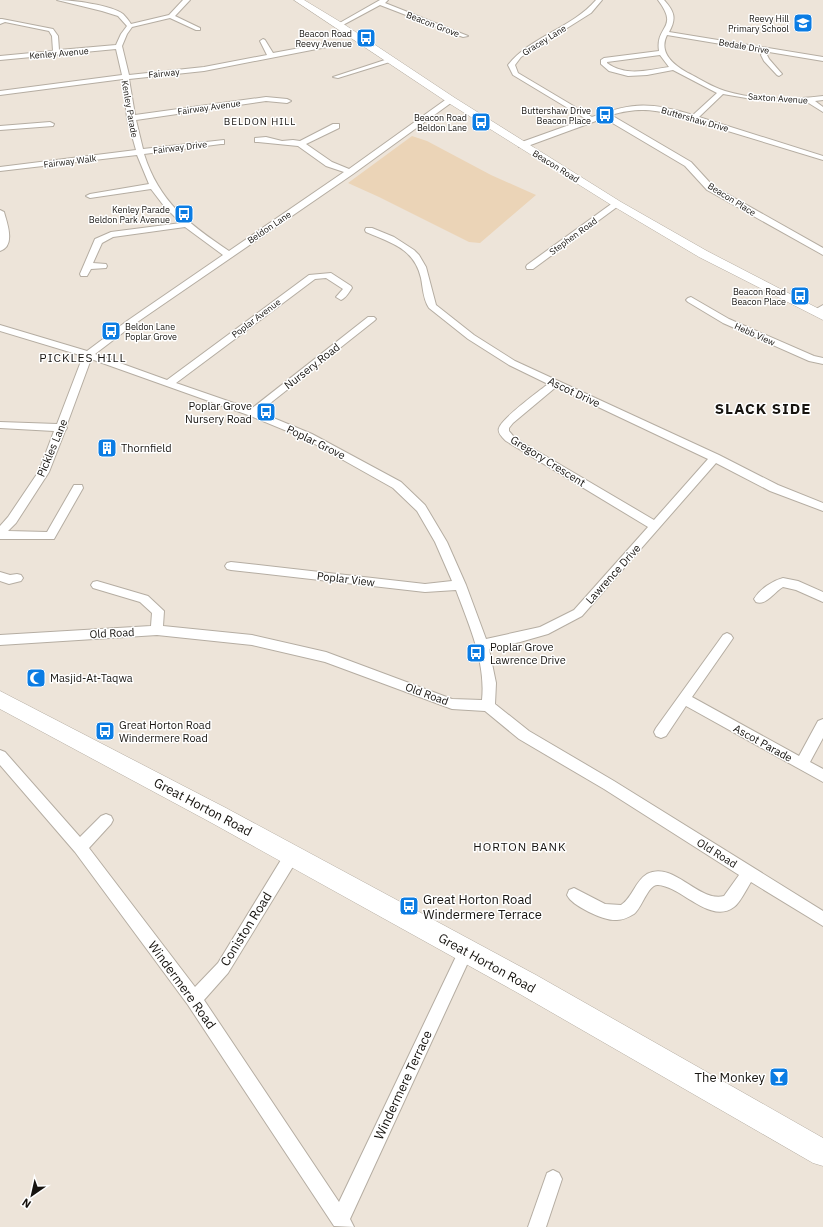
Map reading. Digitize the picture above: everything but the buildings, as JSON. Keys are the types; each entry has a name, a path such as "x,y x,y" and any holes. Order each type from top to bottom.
{"main road":[{"name":"Beacon Road","path":"298,0 339,25 451,100 616,204 703,254 821,312"},
{"name":"Great Horton Road","path":"0,699 292,855 466,951 823,1153"}],"street":[{"path":"60,0 84,4 120,15 130,26"},
{"path":"84,4 90,0"},
{"path":"118,47 119,40 130,26 171,16 188,0"},
{"name":"Gracey Lane","path":"590,119 515,74 511,65 519,56 588,12 599,0"},
{"path":"661,0 670,8 673,18 661,45 662,53 604,60 604,64 616,73 628,74 674,68"},
{"path":"339,25 382,1"},
{"name":"Beacon Grove","path":"382,1 465,36"},
{"path":"171,16 198,29"},
{"path":"1,19 51,30 55,36 56,53"},
{"name":"Bedale Drive","path":"666,33 823,59"},
{"path":"263,41 271,56"},
{"name":"Fairway","path":"0,93 125,77 204,69 327,45"},
{"name":"Kenley Avenue","path":"0,58 118,47"},
{"name":"Kenley Parade","path":"118,47 125,77 131,118 140,152 154,186 169,206 188,224 228,255"},
{"path":"763,71 777,72 766,60 764,55 767,50"},
{"name":"Saxton Avenue","path":"662,53 674,68 722,92 763,98 810,101 823,98"},
{"path":"336,77 391,60"},
{"path":"694,118 722,92"},
{"name":"Fairway Avenue","path":"131,118 266,99 288,101"},
{"name":"Beldon Lane","path":"88,355 130,323 350,172 451,100"},
{"path":"810,101 823,110"},
{"name":"Buttershaw Drive","path":"522,145 590,119 628,108 651,107 694,118 823,158"},
{"name":"Beacon Place","path":"605,115 688,164 710,188 823,252"},
{"path":"0,128 50,124"},
{"path":"301,144 333,129"},
{"path":"258,140 267,138 284,143 291,140 301,144 329,164 350,172"},
{"name":"Fairway Drive","path":"140,152 221,142"},
{"name":"Fairway Walk","path":"0,170 140,152"},
{"path":"90,196 154,186"},
{"name":"Stephen Road","path":"530,267 616,204"},
{"path":"0,212 5,236 4,244 0,248"},
{"path":"103,266 86,270 98,241 111,235 188,224"},
{"name":"Ascot Drive","path":"369,230 405,247 416,256 421,264 430,302 436,310 484,347 512,363 715,458 774,488 823,507"},
{"name":"Poplar Avenue","path":"168,384 312,277 328,275 348,288"},
{"path":"341,297 355,281"},
{"name":"Hebb View","path":"691,300 726,321 812,359 823,362"},
{"name":"Nursery Road","path":"252,414 371,319"},
{"name":"Poplar Grove","path":"0,328 88,355 252,414 308,436 396,485 421,508 441,542 460,585 482,645 490,683 488,706"},
{"name":"Pickles Lane","path":"0,534 12,520 44,472 62,428 88,355"},
{"name":"Gregory Crescent","path":"555,383 509,422 504,428 504,432 510,439 526,450 655,526"},
{"path":"0,425 62,428"},
{"name":"Lawrence Drive","path":"482,645 522,638 554,627 578,613 715,458"},
{"path":"0,534 50,536 78,488"},
{"name":"Poplar View","path":"231,566 425,588 460,585"},
{"path":"0,576 9,580 17,578"},
{"path":"760,599 778,584 783,582 793,584 823,597"},
{"path":"97,585 144,599 158,611 157,630"},
{"name":"Old Road","path":"0,640 157,630 252,640 326,657 452,704 488,706 524,735 609,785 823,919"},
{"path":"661,732 727,638"},
{"name":"Ascot Parade","path":"684,699 802,764 823,725"},
{"name":"Windermere Road","path":"0,756 80,847 194,999 343,1223"},
{"path":"802,764 823,776"},
{"path":"80,847 106,820"},
{"name":"Coniston Road","path":"194,999 223,968 292,855"},
{"path":"574,895 599,909 614,913 624,913 632,906 647,882 652,878 659,878 667,880 703,900 719,905 729,902 749,873"},
{"name":"Windermere Terrace","path":"343,1223 466,951"},
{"path":"537,1227 553,1179"}],"shaded area":[{"path":"412,136 427,141 491,175 536,195 480,243 469,242 348,183"}],"place":[{"name":"Reevy Hill Primary School","path":"803,23"},
{"name":"Beacon Road Reevy Avenue","path":"366,38"},
{"name":"Buttershaw Drive Beacon Place","path":"605,115"},
{"name":"Beacon Road Beldon Lane","path":"481,122"},
{"name":"Kenley Parade Beldon Park Avenue","path":"184,214"},
{"name":"Beacon Road Beacon Place","path":"800,296"},
{"name":"Beldon Lane Poplar Grove","path":"111,331"},
{"name":"Poplar Grove Nursery Road","path":"266,412"},
{"name":"Thornfield","path":"107,448"},
{"name":"Poplar Grove Lawrence Drive","path":"476,653"},
{"name":"Masjid-At-Taqwa","path":"36,678"},
{"name":"Great Horton Road Windermere Road","path":"105,731"},
{"name":"Great Horton Road Windermere Terrace","path":"409,906"},
{"name":"The Monkey","path":"779,1077"}],"district":[{"name":"BELDON HILL","path":"260,121"},
{"name":"PICKLES HILL","path":"83,357"},
{"name":"SLACK SIDE","path":"763,408"},
{"name":"HORTON BANK","path":"520,846"}]}
